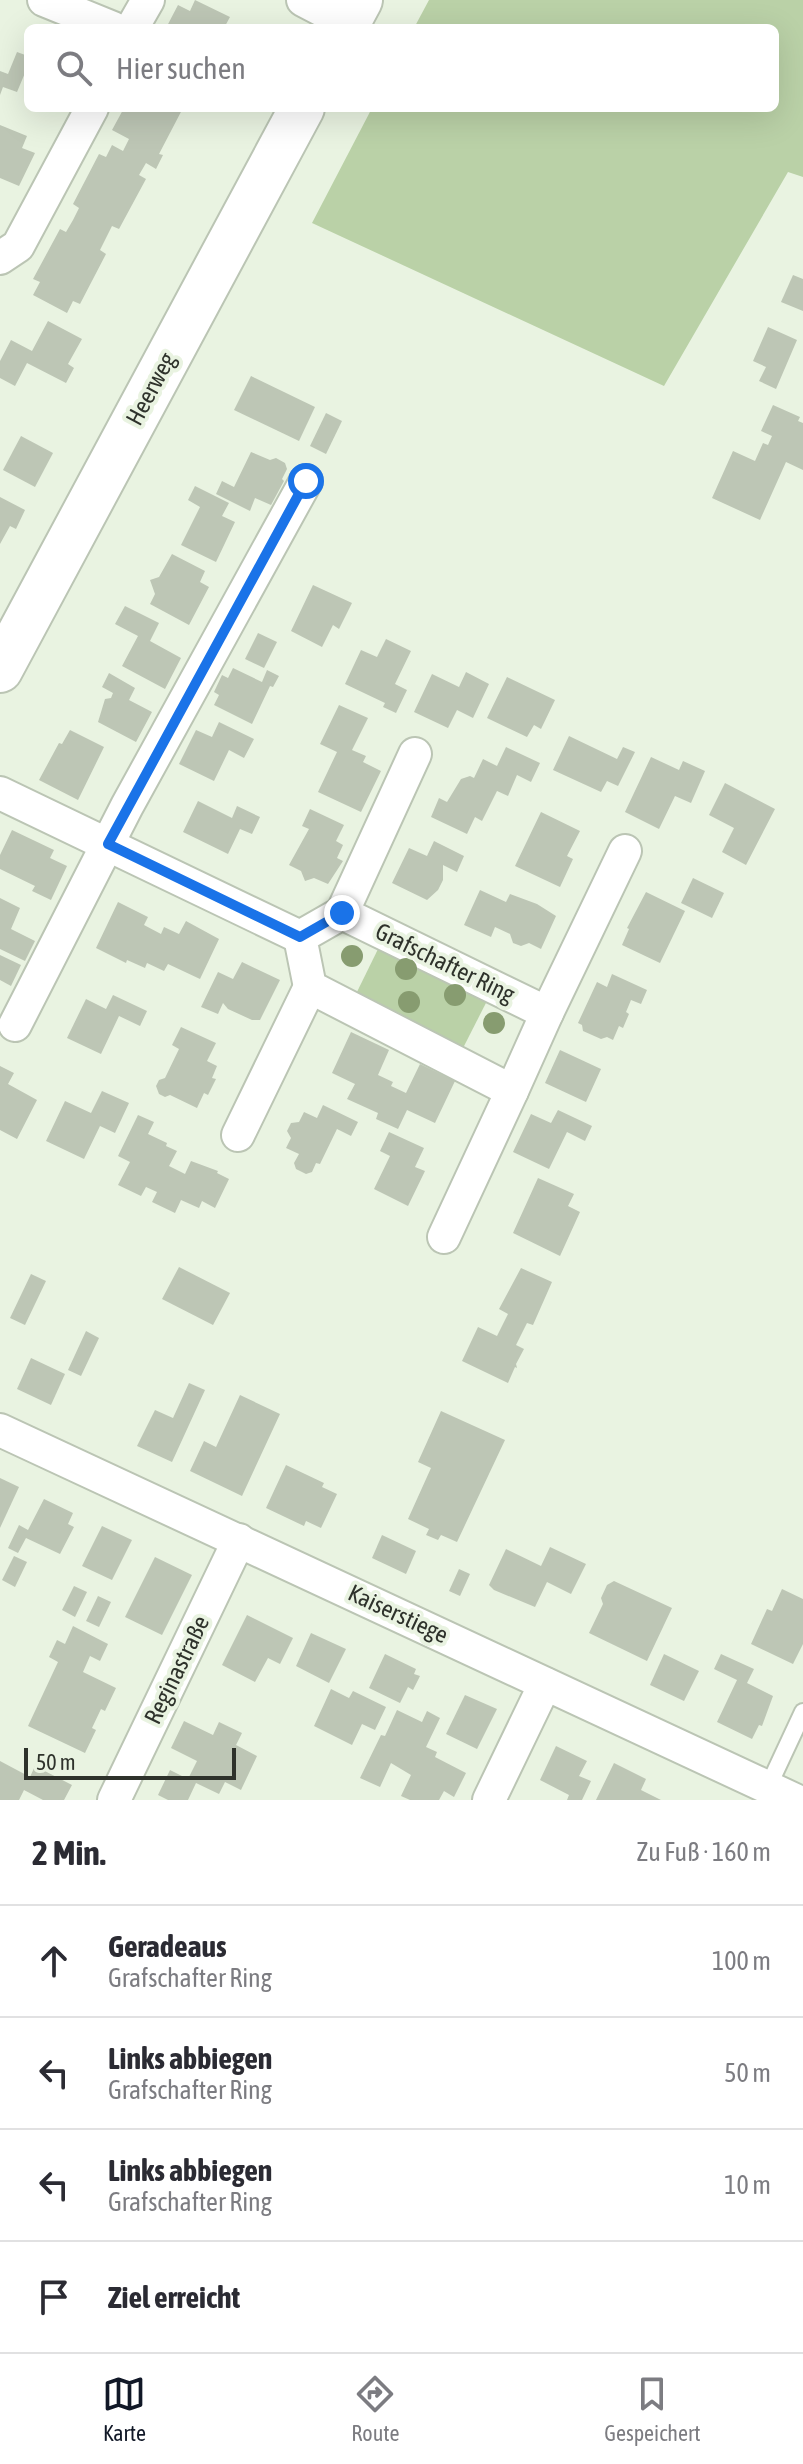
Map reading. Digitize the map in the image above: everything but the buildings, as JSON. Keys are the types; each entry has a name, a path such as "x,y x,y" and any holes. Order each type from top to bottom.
{"street":[{"path":"44,0 103,24"},
{"path":"134,24 148,0"},
{"path":"303,0 351,17"},
{"path":"0,258 18,246 90,112"},
{"name":"Heerweg","path":"0,670 300,112"},
{"path":"15,1025 108,844 306,481"},
{"path":"300,937 342,913 415,754"},
{"path":"0,793 300,937"},
{"path":"444,1237 625,851"},
{"name":"Grafschafter Ring","path":"342,913 547,1013"},
{"path":"238,1135 310,987 300,937"},
{"path":"310,987 512,1091"},
{"name":"Kaiserstiege","path":"0,1430 781,1794"},
{"name":"Reginastraße","path":"114,1800 239,1540"},
{"path":"489,1800 545,1684"}],"lane":[{"path":"781,1794 803,1712"}],"green space":[{"path":"429,0 803,0 803,177 788,172 664,386 312,223 370,112 779,112 779,24 416,24"},
{"path":"381,943 489,997 461,1052 354,998"}],"route":[{"path":"306,481 108,844 300,937 342,913"}]}
